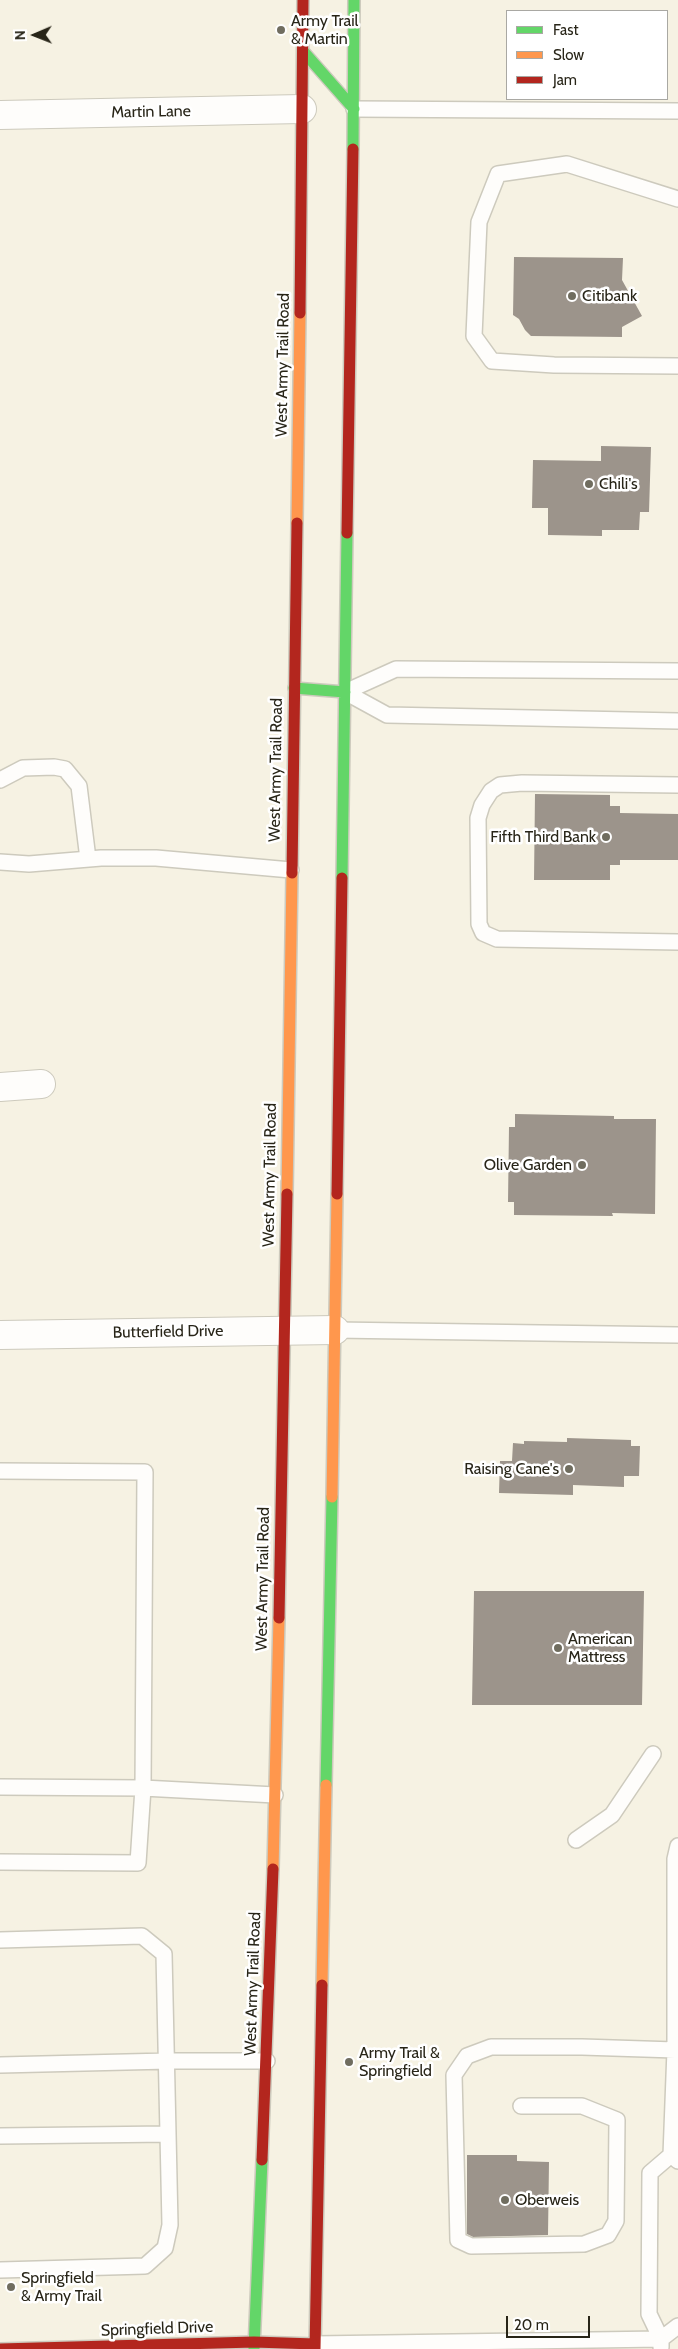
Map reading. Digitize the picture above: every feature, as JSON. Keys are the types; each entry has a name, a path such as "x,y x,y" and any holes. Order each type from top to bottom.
{"main road":[{"name":"West Army Trail Road","path":"254,2346 275,1795 285,1331 303,0"},
{"path":"315,2346 335,1330 354,108 354,0"},
{"path":"303,51 354,108"},
{"path":"294,688 345,692"},
{"name":"Springfield Drive","path":"0,2349 315,2346"}],"street":[{"name":"Martin Lane","path":"0,115 302,110"},
{"path":"0,1087 41,1084"},
{"name":"Butterfield Drive","path":"0,1335 335,1330"}],"lane":[{"path":"354,108 678,111"},
{"path":"678,199 567,164 498,174 479,222 474,336 492,361 554,365 678,366"},
{"path":"345,692 396,669 678,671"},
{"path":"345,692 387,715 678,721"},
{"path":"0,780 23,768 54,767 65,769 79,786 88,859"},
{"path":"678,786 532,783 500,785 491,791 482,805 478,818 478,924 483,933 497,939 678,942"},
{"path":"0,862 29,864 88,859 156,858 291,870"},
{"path":"335,1330 678,1335"},
{"path":"0,1471 145,1472 143,1788 138,1863 0,1862"},
{"path":"576,1840 612,1815 653,1754"},
{"path":"0,1787 143,1788 275,1795"},
{"path":"661,2344 649,2314 650,2173 676,2157 675,1867 678,1846"},
{"path":"0,1940 142,1936 164,1954 168,2061 168,2233 165,2248 145,2266 2,2268"},
{"path":"521,2106 582,2106 617,2120 616,2221 608,2235 584,2244 471,2246 458,2240 454,2075 467,2056 491,2047 675,2050"},
{"path":"0,2066 168,2061 266,2061"},
{"path":"0,2136 168,2134"},
{"path":"315,2346 661,2344 678,2326"}],"building":[{"name":"Citibank","path":"514,257 623,258 622,280 642,316 622,327 622,337 531,336 519,319 513,315"},
{"name":"Chili's","path":"601,446 651,447 649,512 640,512 639,530 602,530 602,536 548,535 548,508 532,508 533,460 601,461"},
{"name":"Fifth Third Bank","path":"535,794 610,795 610,806 620,806 620,813 678,814 678,860 620,860 620,865 610,865 610,880 534,880"},
{"name":"Olive Garden","path":"515,1114 614,1116 614,1119 656,1119 655,1214 612,1213 613,1216 514,1215 514,1202 508,1202 509,1127 515,1127"},
{"name":"Raising Cane's","path":"567,1438 631,1440 631,1446 640,1446 639,1476 624,1476 624,1487 573,1485 573,1495 499,1493 500,1461 512,1461 513,1443 524,1444 524,1441 567,1442"},
{"name":"American Mattress","path":"474,1591 644,1591 642,1705 472,1705"},
{"path":"467,2155 517,2155 517,2161 549,2162 548,2235 473,2237 467,2234"}],"traffic: fast":[{"path":"353,149 354,0"},
{"path":"303,51 354,109"},
{"path":"342,878 347,533"},
{"path":"294,688 345,692"},
{"path":"326,1785 332,1497"},
{"path":"254,2349 262,2160"}],"traffic: slow":[{"path":"297,523 300,313"},
{"path":"287,1194 292,873"},
{"path":"332,1497 337,1194"},
{"path":"273,1869 279,1618"},
{"path":"322,1985 326,1785"}],"traffic: jam":[{"path":"300,313 303,0"},
{"path":"347,533 353,149"},
{"path":"292,873 297,523"},
{"path":"337,1194 342,878"},
{"path":"279,1618 287,1194"},
{"path":"262,2160 273,1869"},
{"path":"315,2349 322,1985"},
{"path":"0,2349 254,2342 315,2344"}],"place":[{"name":"Army Trail & Martin","path":"281,30"},
{"name":"Citibank","path":"572,296"},
{"name":"Chili's","path":"589,484"},
{"name":"Fifth Third Bank","path":"606,837"},
{"name":"Olive Garden","path":"582,1165"},
{"name":"Raising Cane's","path":"569,1469"},
{"name":"American Mattress","path":"558,1648"},
{"name":"Army Trail & Springfield","path":"349,2062"},
{"name":"Oberweis","path":"505,2200"},
{"name":"Springfield & Army Trail","path":"11,2287"}]}
